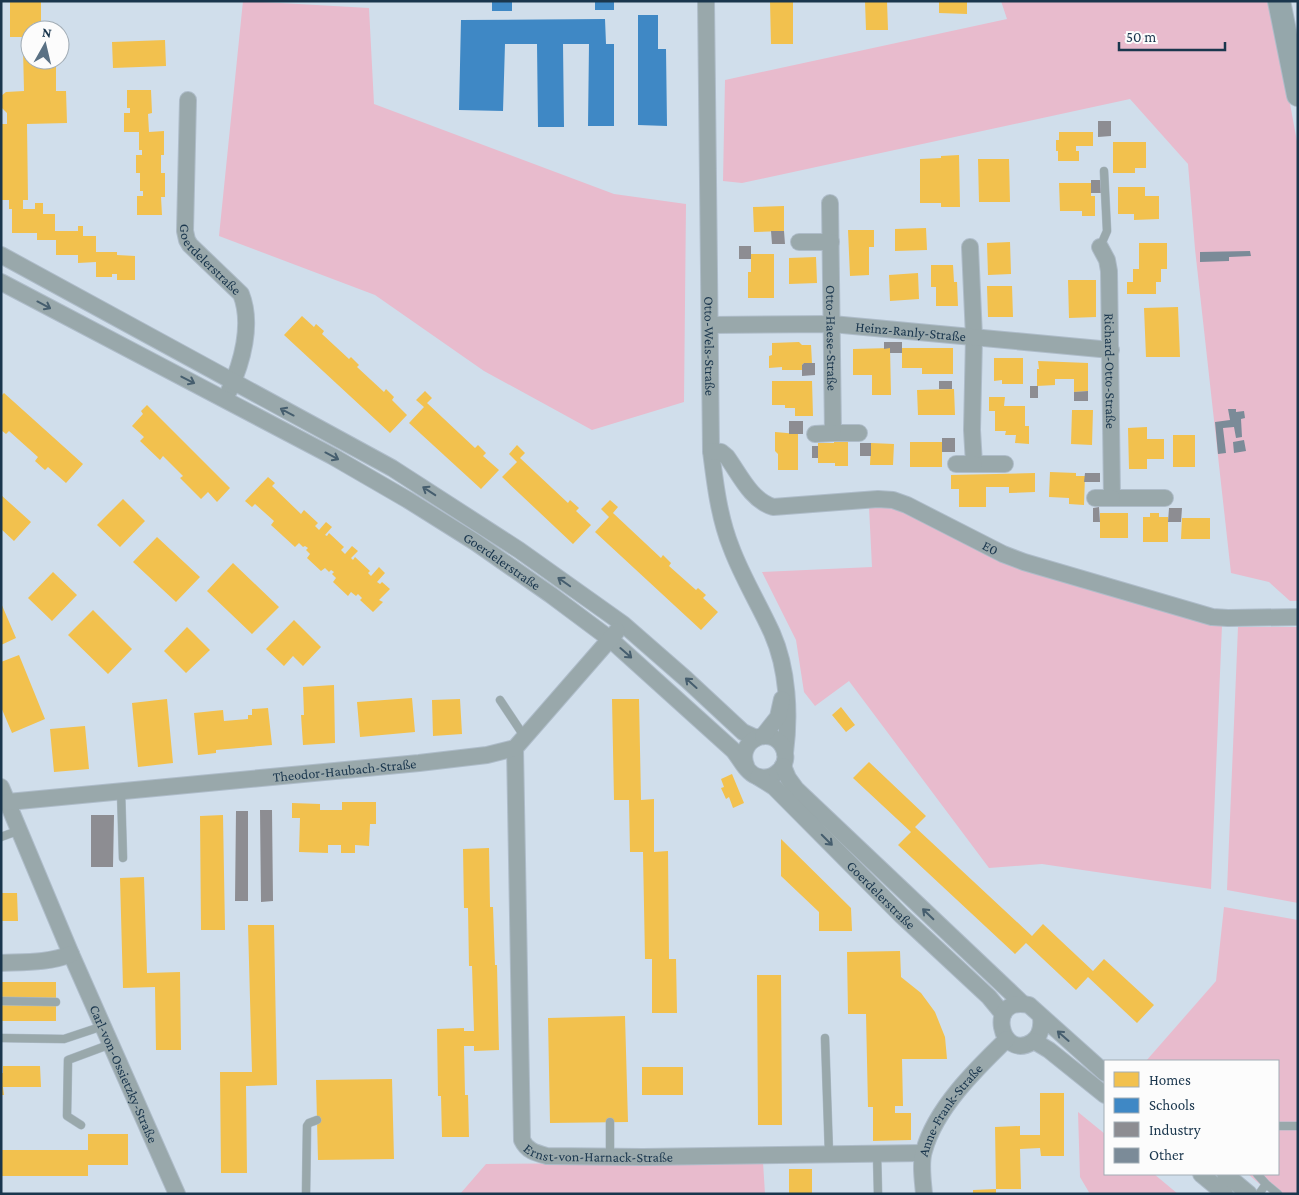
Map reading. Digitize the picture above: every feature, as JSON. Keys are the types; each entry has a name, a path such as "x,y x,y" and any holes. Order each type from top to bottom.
{"main road":[{"path":"1279,1 1298,95"}],"street":[{"name":"Otto-Wels-Straße","path":"706,1 711,451 717,496 731,547 773,634 780,655 788,716 784,760"},
{"name":"Goerdelerstraße","path":"188,100 186,240 241,294 244,301 245,336 241,359 225,400"},
{"name":"Otto-Haese-Straße","path":"830,203 833,433"},
{"path":"799,242 831,242"},
{"name":"Richard-Otto-Straße","path":"1100,246 1109,271 1111,350 1103,498 1164,498"},
{"path":"970,247 974,337 972,430 974,464"},
{"name":"Goerdelerstraße","path":"1,255 392,468 519,550 623,624 686,678 743,732 775,739 783,748 788,778 796,789 1023,1004 1034,1008 1041,1018 1104,1072"},
{"name":"Goerdelerstraße","path":"1,282 332,456 408,500 482,547 551,595 610,639 733,750 752,772 774,787 902,916 989,997 1003,1014"},
{"name":"Heinz-Ranly-Straße","path":"710,325 832,324 1111,350"},
{"path":"814,434 859,433"},
{"name":"E0","path":"711,451 720,452 727,457 756,498 764,504 773,507 878,499 893,500 908,505 1003,554 1024,562 1195,613 1228,618 1298,617"},
{"path":"956,464 1005,464"},
{"path":"520,742 623,624"},
{"name":"Otto-Wels-Straße","path":"759,737 778,717 783,694 784,677"},
{"path":"759,737 745,749 744,759 752,772 765,778 772,776 779,772 784,760"},
{"name":"Theodor-Haubach-Straße","path":"4,794 121,791 420,763 487,755 520,742"},
{"name":"Ernst-von-Harnack-Straße","path":"520,742 522,1140 532,1152 547,1156 610,1157 923,1152"},
{"name":"Carl-von-Ossietzky-Straße","path":"4,794 71,954 177,1194"},
{"path":"1,963 47,961 71,954"},
{"path":"1023,1004 1012,1006 1003,1014 1001,1027 1007,1039 1017,1045 1029,1044 1034,1041 1041,1030 1041,1018"},
{"name":"Anne-Frank-Straße","path":"924,1194 923,1152 932,1129 951,1101 984,1061 1007,1039"},
{"path":"1034,1041 1104,1094"},
{"path":"1202,1175 1225,1194"},
{"path":"1226,1175 1249,1194"}],"lane":[{"path":"1100,246 1107,231 1104,171"},
{"path":"500,700 520,742"},
{"path":"121,791 123,858"},
{"path":"1,837 20,830"},
{"path":"1,1000 56,1002"},
{"path":"1,1038 64,1039 103,1026"},
{"path":"825,1038 829,1154"},
{"path":"82,1125 67,1116 68,1060 111,1044"},
{"path":"306,1194 307,1126 309,1123 317,1120"},
{"path":"610,1122 610,1157"},
{"path":"1279,1126 1298,1126"},
{"path":"877,1154 878,1194"},
{"path":"1259,1175 1278,1194"},
{"path":"1259,1194 1266,1184"}],"shaded area":[{"path":"243,1 369,8 374,104 614,194 686,204 684,402 592,430 484,371 375,295 219,236"},
{"path":"1001,1 1271,1 1298,147 1298,601 1290,601 1269,582 1231,573 1195,249 1188,164 1130,99 742,183 723,181 725,80 1007,19"},
{"path":"893,505 1013,564 1222,625 1211,889 1042,864 989,868 849,681 815,706 804,692 796,640 762,572 872,567 869,507"},
{"path":"1238,627 1298,627 1298,903 1227,890"},
{"path":"1224,907 1298,920 1298,1194 1271,1194 1249,1175 1279,1175 1279,1060 1147,1060 1216,981"},
{"path":"1078,1112 1104,1133 1104,1175 1155,1175 1178,1194 1090,1194 1080,1177"},
{"path":"763,1162 765,1194 460,1194 486,1164"}],"building: Homes":[{"path":"10,1 41,1 41,20 20,20 20,37 10,37"},
{"path":"770,1 793,1 793,44 771,44"},
{"path":"865,1 887,1 888,30 866,30"},
{"path":"939,1 967,1 967,14 939,13"},
{"path":"165,40 166,66 113,68 112,42"},
{"path":"24,70 56,70 56,91 66,91 67,123 27,124 28,200 23,200 23,209 35,209 35,203 43,203 43,214 55,214 55,231 78,231 78,226 83,226 83,236 96,236 96,252 117,252 117,255 135,256 135,280 117,280 117,274 112,274 112,277 96,277 96,262 78,263 78,255 56,255 56,240 37,240 37,233 12,233 12,209 9,209 9,200 1,200 1,124 7,124 7,113 1,107 1,96 6,92 24,91"},
{"path":"127,90 151,90 152,113 148,114 149,132 164,131 164,155 161,155 161,173 165,173 165,197 161,197 162,215 137,215 137,196 143,196 143,191 140,191 140,173 136,173 136,155 142,155 142,150 139,150 139,132 124,132 124,113 130,113 130,108 127,108"},
{"path":"1059,132 1093,132 1093,146 1076,146 1076,151 1079,151 1079,161 1058,161 1056,140 1059,140"},
{"path":"1113,142 1146,142 1146,168 1135,168 1135,173 1113,173"},
{"path":"959,155 960,207 941,207 941,203 920,203 920,159"},
{"path":"978,159 1009,159 1010,202 979,202"},
{"path":"1059,183 1091,183 1091,196 1095,196 1095,216 1082,216 1082,211 1060,211"},
{"path":"1118,187 1145,187 1145,196 1159,196 1159,219 1134,220 1134,214 1118,214"},
{"path":"784,206 784,231 754,232 753,207"},
{"path":"926,228 927,250 895,251 895,229"},
{"path":"848,230 874,230 874,247 869,247 869,275 850,276"},
{"path":"1010,242 1011,274 988,275 987,243"},
{"path":"1139,243 1167,243 1167,269 1161,269 1161,282 1156,282 1156,294 1127,294 1127,282 1133,282 1133,269 1139,269"},
{"path":"751,254 774,254 774,298 748,298 748,272 751,272"},
{"path":"816,257 817,283 789,284 789,258"},
{"path":"931,265 953,265 954,282 957,282 958,306 936,306 936,287 931,287"},
{"path":"918,273 919,299 890,301 889,275"},
{"path":"1068,280 1096,280 1096,317 1069,318"},
{"path":"987,286 1012,286 1013,317 988,317"},
{"path":"1178,307 1180,357 1146,357 1144,308"},
{"path":"302,316 314,327 316,324 324,331 322,334 349,359 351,357 359,365 357,367 384,392 386,389 394,397 392,400 407,415 390,433 284,335"},
{"path":"799,342 802,345 811,345 812,363 804,363 802,370 782,370 782,367 769,368 772,343"},
{"path":"890,348 891,395 872,395 872,375 853,375 853,349"},
{"path":"902,348 953,348 953,374 922,374 922,368 902,368"},
{"path":"994,358 1023,358 1023,384 1002,384 1002,380 994,381"},
{"path":"1038,361 1088,363 1088,391 1074,392 1074,379 1055,379 1055,385 1037,386"},
{"path":"772,381 812,381 813,416 795,416 795,408 785,408 785,405 772,405"},
{"path":"954,389 955,415 918,415 917,390"},
{"path":"425,391 432,398 427,403 475,448 478,445 486,453 483,456 499,470 481,489 409,423 424,407 416,400"},
{"path":"4,393 83,464 66,483 48,467 45,470 35,461 38,457 9,431 6,434 1,430 1,396"},
{"path":"989,397 1005,397 1004,406 1025,406 1025,426 1029,426 1029,444 1015,443 1016,435 1005,435 1006,431 995,431 995,411 989,411"},
{"path":"147,405 230,488 217,502 208,492 201,499 180,478 183,476 163,456 160,460 140,441 144,437 132,426 143,414 141,411"},
{"path":"1072,410 1093,410 1092,445 1071,444"},
{"path":"1147,427 1147,439 1164,439 1164,459 1147,459 1147,469 1129,469 1128,428"},
{"path":"775,432 798,434 798,470 778,470"},
{"path":"1173,435 1195,435 1195,467 1173,467"},
{"path":"834,439 848,440 848,466 835,466 835,463 818,463 818,443 834,443"},
{"path":"910,442 942,442 942,467 910,467"},
{"path":"871,443 894,444 893,465 870,465"},
{"path":"517,445 525,453 520,458 568,503 570,500 579,508 576,511 591,525 573,544 502,477 517,462 509,454"},
{"path":"1050,472 1076,473 1076,476 1085,476 1084,505 1069,504 1069,498 1049,497"},
{"path":"1035,473 1035,492 1009,493 1009,487 986,487 986,507 959,507 959,489 951,489 951,475"},
{"path":"268,477 275,483 272,486 301,514 304,510 318,523 315,526 319,530 326,522 332,527 325,535 327,536 329,533 344,547 341,550 345,554 352,546 358,551 351,558 353,560 355,557 370,571 368,573 371,576 379,567 385,573 377,582 380,584 382,582 390,589 379,600 383,602 373,612 360,600 362,598 358,594 356,596 351,592 348,596 333,582 336,578 332,574 334,572 331,570 329,572 325,568 321,571 307,558 310,554 306,550 308,548 303,547 299,543 295,547 271,525 274,521 255,504 252,507 245,501"},
{"path":"1,495 31,522 14,541 1,529"},
{"path":"123,499 145,521 120,547 97,525"},
{"path":"610,500 618,507 613,513 661,558 663,555 671,563 669,566 696,590 698,588 706,595 703,598 718,612 701,630 595,532 609,517 601,509"},
{"path":"1100,513 1128,513 1128,538 1100,538"},
{"path":"1150,513 1159,513 1159,517 1168,517 1168,542 1143,542 1143,517 1150,517"},
{"path":"1182,518 1210,518 1210,539 1181,539"},
{"path":"157,537 200,577 176,602 133,562"},
{"path":"233,563 279,607 252,634 207,591"},
{"path":"53,572 77,595 52,621 28,598"},
{"path":"1,603 16,638 1,645"},
{"path":"93,610 132,649 108,674 68,635"},
{"path":"294,620 321,647 303,666 293,656 284,666 266,649"},
{"path":"187,627 210,650 186,673 164,651"},
{"path":"19,655 45,719 12,733 1,707 1,662"},
{"path":"334,685 335,743 303,745 301,715 304,715 303,687"},
{"path":"412,698 415,732 360,737 357,702"},
{"path":"167,699 173,763 138,767 132,703"},
{"path":"460,699 462,734 433,736 432,700"},
{"path":"612,699 639,699 641,800 654,799 654,852 668,851 669,959 676,959 677,1013 652,1013 652,959 645,959 643,852 630,852 629,800 614,800"},
{"path":"841,707 855,725 846,732 832,715"},
{"path":"268,708 272,745 216,750 216,753 198,755 194,713 223,710 224,721 248,719 248,715 252,715 252,709"},
{"path":"85,726 89,769 54,772 50,729"},
{"path":"869,762 926,816 915,827 1032,936 1043,924 1093,971 1104,959 1154,1005 1137,1023 1088,977 1076,990 1026,943 1015,954 898,845 911,832 853,778"},
{"path":"732,774 744,803 733,808 729,797 726,799 721,788 724,787 721,779"},
{"path":"342,802 376,802 376,824 370,824 369,846 355,845 355,853 341,853 341,845 328,845 328,853 299,852 300,818 292,818 292,803 320,804 320,810 342,810"},
{"path":"223,815 225,930 201,930 200,816"},
{"path":"781,839 851,908 852,931 819,931 819,912 781,876"},
{"path":"489,848 490,907 493,907 495,965 497,965 499,1050 474,1051 474,1046 464,1046 465,1095 468,1095 469,1137 442,1137 441,1096 438,1096 437,1029 464,1028 464,1031 474,1031 472,966 469,966 468,908 464,908 463,849"},
{"path":"144,877 147,973 180,972 181,1050 156,1050 155,987 123,988 120,878"},
{"path":"1,893 17,893 18,921 1,921"},
{"path":"248,925 274,925 277,1085 246,1086 247,1173 221,1173 220,1072 252,1072"},
{"path":"900,951 901,977 921,993 935,1012 945,1037 947,1059 902,1059 903,1106 895,1106 895,1113 911,1113 911,1140 873,1141 873,1107 868,1107 866,1014 848,1014 847,952"},
{"path":"757,975 781,975 782,1125 758,1125"},
{"path":"1,982 56,982 56,1021 1,1021"},
{"path":"625,1016 628,1122 550,1123 548,1018"},
{"path":"3,1066 40,1066 41,1087 3,1087 4,1095 1,1095 1,1073 3,1073"},
{"path":"642,1067 683,1067 683,1095 642,1095"},
{"path":"392,1079 394,1159 318,1160 316,1080"},
{"path":"1040,1093 1064,1093 1064,1156 1041,1156 1040,1148 1020,1149 1021,1189 996,1189 995,1127 1020,1126 1020,1135 1040,1135"},
{"path":"88,1134 128,1134 128,1165 88,1165 88,1176 1,1176 1,1150 88,1150"},
{"path":"789,1169 812,1169 812,1194 789,1194"},
{"path":"996,1189 996,1194 973,1194 973,1190"}],"building: Schools":[{"path":"492,1 512,1 512,11 492,11"},
{"path":"595,1 614,1 614,10 595,10"},
{"path":"638,15 658,15 658,49 666,49 667,126 638,125"},
{"path":"605,19 606,44 614,44 614,126 588,126 589,44 563,44 564,127 538,127 537,44 505,44 503,111 459,110 461,20"}],"building: Industry":[{"path":"1098,121 1111,121 1111,136 1098,137"},
{"path":"1091,180 1101,180 1101,193 1091,193"},
{"path":"771,231 784,231 785,244 772,244"},
{"path":"739,246 751,246 751,259 739,259"},
{"path":"884,342 902,342 902,353 890,353 890,348 884,349"},
{"path":"804,363 815,363 815,375 802,376 802,365"},
{"path":"939,381 952,381 952,389 939,389"},
{"path":"1030,386 1038,386 1038,398 1030,398"},
{"path":"1088,391 1088,401 1074,401 1074,392"},
{"path":"789,421 803,421 803,434 789,434"},
{"path":"942,438 955,438 955,452 942,452"},
{"path":"860,443 871,443 871,456 860,456"},
{"path":"812,446 818,446 818,458 812,458"},
{"path":"1085,473 1100,473 1100,482 1084,482"},
{"path":"1099,507 1100,522 1093,522 1093,508"},
{"path":"1169,508 1182,508 1181,522 1168,522"},
{"path":"260,810 272,810 273,901 261,902"},
{"path":"236,811 248,811 248,901 235,901"},
{"path":"91,815 114,815 113,867 91,867"}],"building: Other":[{"path":"1250,251 1251,256 1229,257 1229,261 1200,262 1200,252"},
{"path":"1228,409 1236,409 1236,412 1244,411 1245,418 1241,419 1242,437 1236,438 1234,427 1223,428 1226,453 1218,454 1215,422 1230,420"},
{"path":"1244,440 1246,451 1234,453 1233,442"}]}
